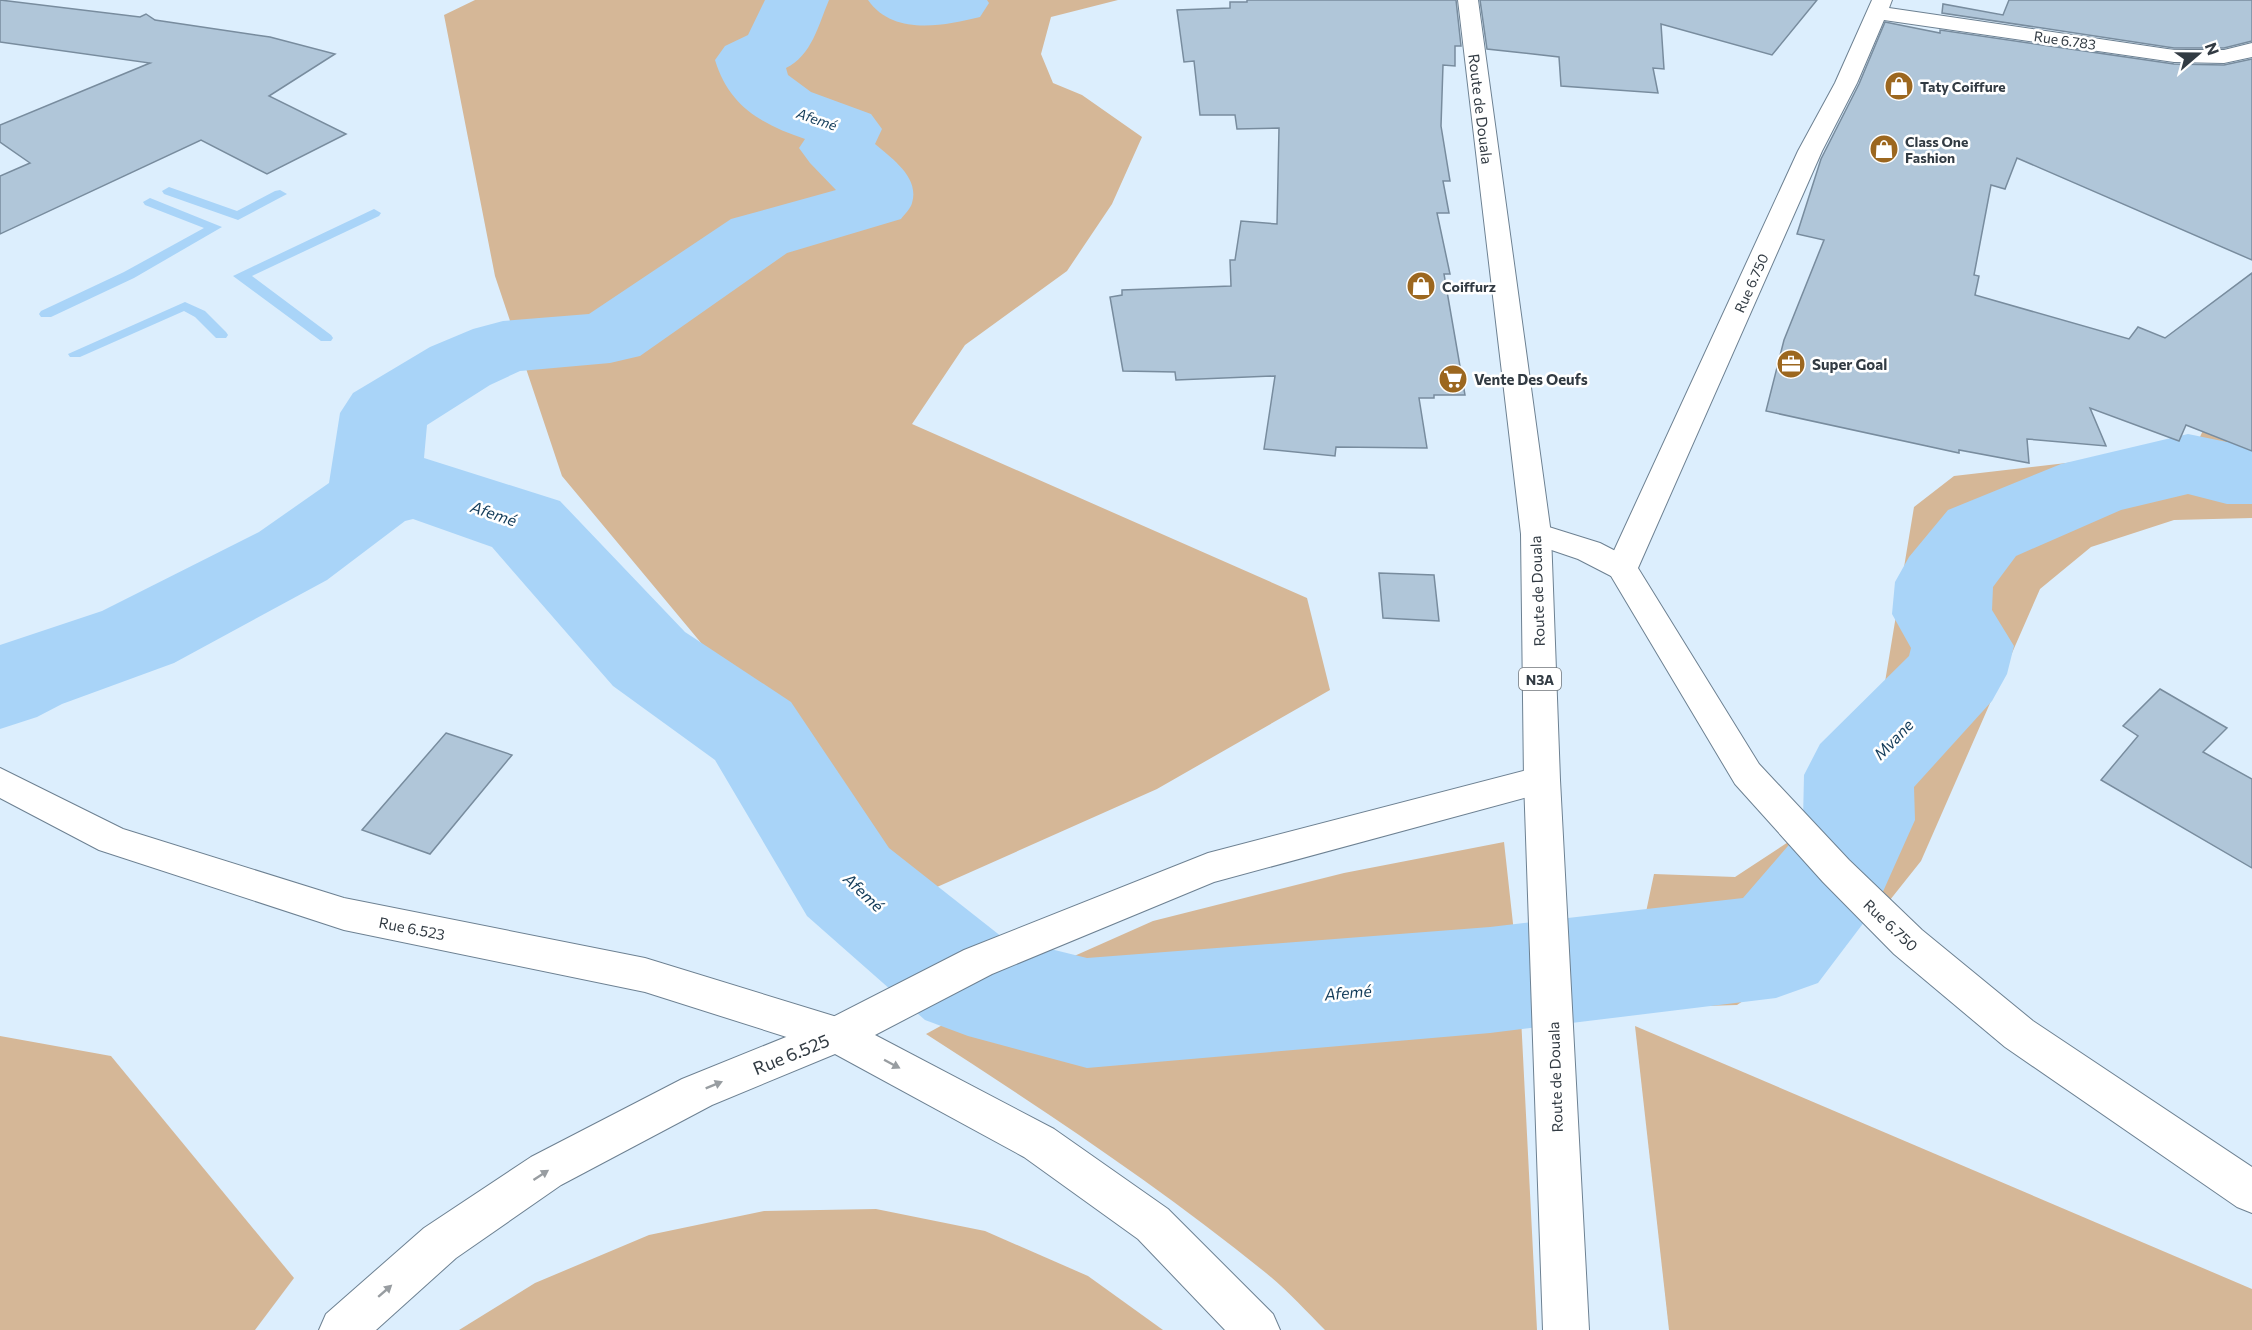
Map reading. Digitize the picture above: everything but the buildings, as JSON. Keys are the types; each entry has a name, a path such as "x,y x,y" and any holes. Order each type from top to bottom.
{"main road":[{"name":"Route de Douala","path":"1468,0 1536,534 1542,780 1566,1330"},
{"name":"Rue 6.783","path":"1879,7 2174,56 2216,58 2242,54 2252,49"},
{"name":"Rue 6.750","path":"1879,7 1846,83 1805,162 1622,568 1747,774 1836,871 1908,942 2019,1034 2252,1192"},
{"path":"1536,534 1589,551 1622,568"},
{"path":"837,1035 978,962 1208,867 1542,780"},
{"name":"Rue 6.523","path":"0,782 112,840 344,914 645,975 837,1035"},
{"name":"Rue 6.525","path":"342,1330 440,1243 546,1171 697,1092 837,1035 1039,1143 1154,1224 1257,1330"}],"shaded area":[{"path":"475,0 1118,0 1051,17 1041,54 1053,83 1082,95 1142,137 1112,204 1067,271 965,345 912,424 1307,598 1330,690 1157,789 928,891 747,698 562,476 495,276 444,15"},
{"path":"2209,417 2252,423 2252,518 2174,520 2091,547 2040,589 1921,861 1886,905 1737,1005 1641,1008 1615,968 1617,955 1637,955 1654,874 1735,877 1811,827 1829,745 1885,682 1914,507 1954,476 2195,448"},
{"path":"1504,842 1519,978 1537,1330 1325,1330 1274,1280 1184,1210 1056,1120 926,1034 1045,969 1153,921 1344,873"},
{"path":"1635,1026 2252,1289 2252,1330 1669,1330"},
{"path":"0,1036 111,1056 294,1278 255,1330 0,1330"},
{"path":"876,1209 985,1231 1088,1276 1163,1330 459,1330 535,1283 649,1235 764,1211"}],"waterway":[{"name":"Afemé","path":"374,497 384,413 460,366 503,347 610,338 759,236 874,203 874,182 836,148 846,129 786,107 763,89 754,76 749,60 776,47 797,0"},
{"name":"Afemé","path":"900,0 923,8 957,3 955,0"},
{"path":"169,191 238,216 280,194"},
{"path":"46,314 129,275 215,227 150,202"},
{"path":"326,338 252,281 240,276 374,213"},
{"path":"75,354 185,306 200,314 221,335"},
{"name":"Afemé","path":"374,497 417,487 526,524 649,659 753,731 848,882 968,982 1087,1013 1490,980 1776,946 1836,871 1859,820 1859,775 1955,674 1963,646 1942,614 1944,582 1982,533 2094,486 2188,464 2227,473 2252,473"},
{"name":"Afemé","path":"0,689 25,676 138,637 293,556 374,497"}],"place":[{"name":"Taty Coiffure","path":"1899,86"},
{"name":"Class One Fashion","path":"1884,149"},
{"name":"Coiffurz","path":"1421,286"},
{"name":"Super Goal","path":"1791,364"},
{"name":"Vente Des Oeufs","path":"1453,379"}],"water label":[{"name":"Mvane","path":"1893,739"}]}
